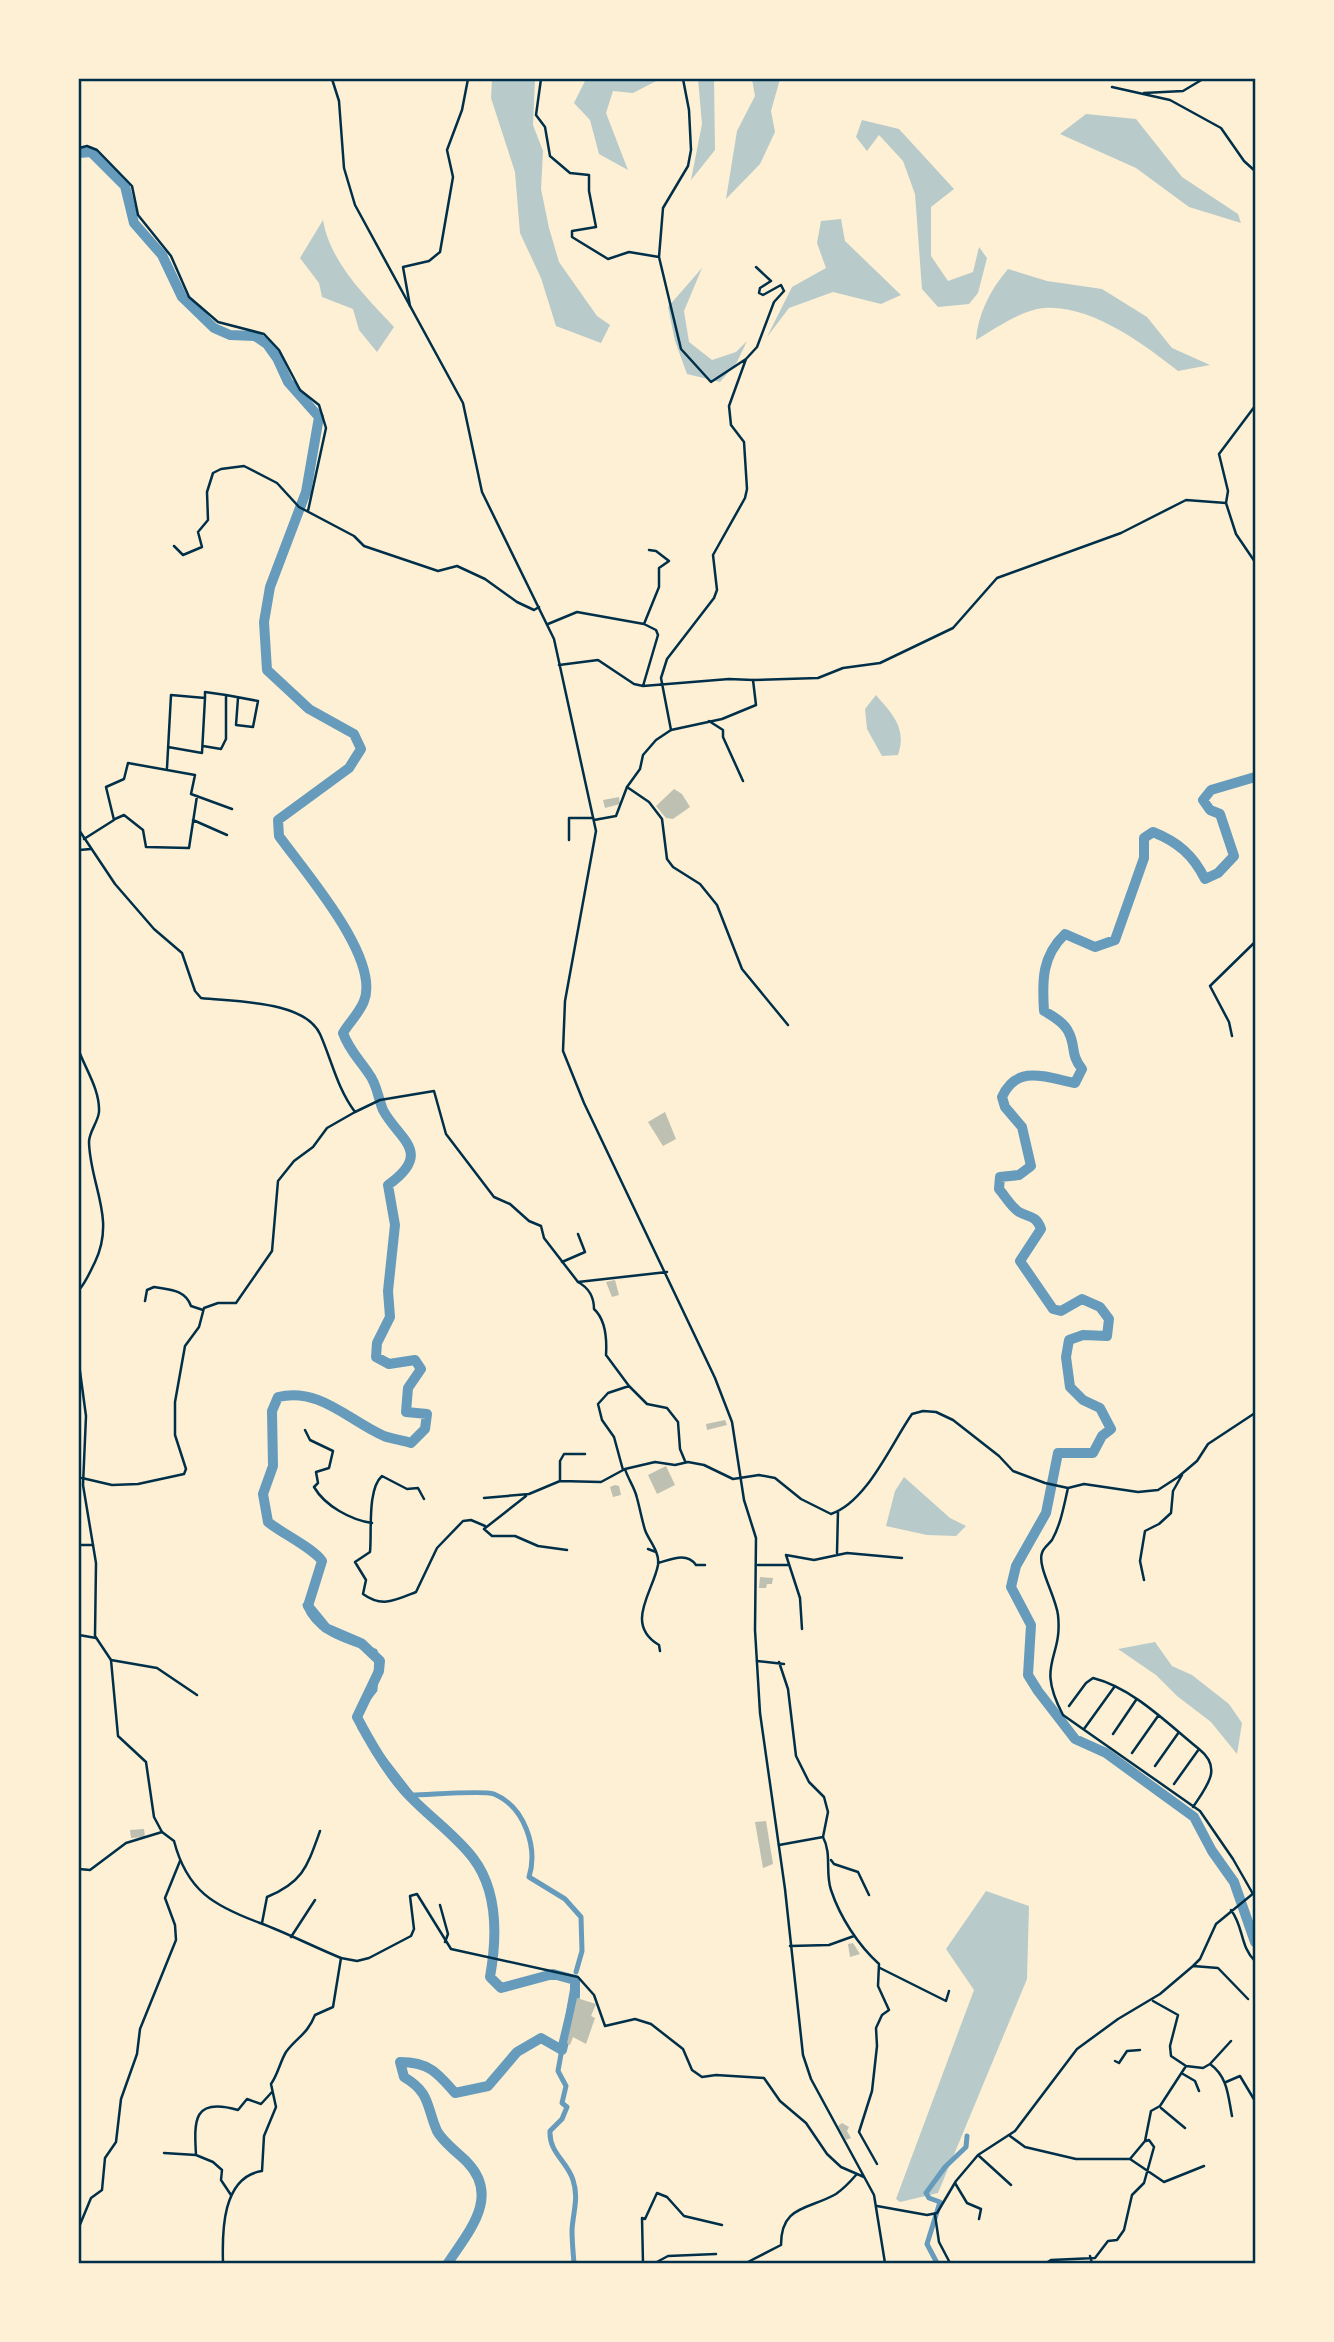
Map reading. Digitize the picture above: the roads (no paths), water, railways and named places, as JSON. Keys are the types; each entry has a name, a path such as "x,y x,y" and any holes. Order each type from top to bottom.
{"street":[{"path":"332,79 339,102 344,168 355,205 463,403 478,482 548,624 559,665 594,819 594,841 562,1021 564,1051 584,1103 667,1272 729,1410 740,1479 757,1538 757,1661 760,1713 779,1845 805,2067 877,2206 885,2263"},
{"path":"410,306 403,267 429,261 440,252 453,177 447,150 462,110 468,79"},
{"path":"541,79 536,115 545,127 550,156 570,173 589,175 596,227 572,231 572,237 608,259 629,253 659,257"},
{"path":"683,79 689,110 691,150 688,166 663,208 659,257 681,349 698,371 711,382 746,359 757,347 774,302 783,291 782,285 763,295 759,293 760,288 771,281 756,267"},
{"path":"1141,94 1183,91 1203,79"},
{"path":"1112,87 1170,100 1221,128 1244,161 1255,171"},
{"path":"79,148 87,146 97,150 132,186 138,215 171,256 189,297 218,322 264,334 279,351 300,390 319,405 326,428 308,511"},
{"path":"671,730 661,678 667,659 714,598 717,590 713,555 745,498 744,442 731,425 729,406 746,359"},
{"path":"1255,406 1219,454 1228,491 1226,503 1236,534 1255,562"},
{"path":"174,546 183,555 202,547 198,532 208,520 207,492 213,473 221,468 244,466 254,468 277,483 308,511 364,545 438,571 457,566 485,579 517,602 534,610 539,607"},
{"path":"559,665 598,660 634,684 643,686 729,679 818,678 905,653 953,628 997,578 1121,533 1186,500 1226,503"},
{"path":"644,624 659,587 659,568 669,561 656,551 649,550"},
{"path":"548,624 577,612 644,624 658,633 643,686"},
{"path":"569,840 569,818 616,817 627,787 640,769 648,747 671,730 756,705 753,680"},
{"path":"168,747 202,752 205,692 258,701 253,727 236,725 238,698"},
{"path":"167,768 171,695 205,698"},
{"path":"202,746 221,749 226,739 226,695"},
{"path":"709,721 723,730 723,737 743,780"},
{"path":"114,820 106,788 124,779 128,763 195,775 191,794 232,810"},
{"path":"627,787 649,802 662,819 667,859 673,867 701,884 717,905 742,969 788,1025"},
{"path":"84,839 124,815 143,830 146,847 189,848 197,796"},
{"path":"193,820 227,835"},
{"path":"79,830 115,884 154,929 182,953 195,991 201,998 283,1007 302,1014 313,1024 319,1032 337,1084 355,1112"},
{"path":"79,850 91,849"},
{"path":"1232,1036 1229,1022 1210,986 1255,942"},
{"path":"79,1051 98,1098 99,1114 89,1139 92,1170 99,1186 105,1221 97,1257 79,1290"},
{"path":"82,1478 112,1485 138,1484 184,1474 186,1469 174,1420 185,1346 199,1326 203,1310 210,1304 236,1303 272,1251 278,1181 294,1161 313,1147 327,1128 380,1100 434,1091 446,1134 494,1197 510,1204 529,1221 541,1226 544,1238 578,1282 588,1289 607,1338 606,1354 629,1387 647,1404 667,1408 678,1422 680,1449 683,1460 688,1462 704,1465 733,1479 759,1475 775,1478 801,1499 831,1514 838,1511 866,1485 912,1414 923,1410 953,1420 999,1456 1013,1471 1068,1488 1084,1484 1126,1492 1152,1491 1185,1472 1197,1461 1208,1444 1255,1413"},
{"path":"562,1262 585,1252 578,1234"},
{"path":"578,1282 667,1272"},
{"path":"145,1301 147,1290 154,1287 179,1292 191,1306 203,1310"},
{"path":"79,1364 86,1416 82,1478 93,1545 96,1639 111,1660 118,1736 146,1762 152,1810 162,1832 174,1841 180,1861 193,1883 218,1905 341,1958 357,1961 369,1958 411,1936 414,1929 410,1896 417,1894 445,1942 456,1951 578,1977 594,1995 603,2024 610,2026 635,2019 651,2024 683,2049 697,2075 764,2078 780,2101 806,2123 827,2154 856,2175 864,2177"},
{"path":"629,1387 608,1393 598,1404 603,1420 614,1437 656,1552 658,1563 650,1593 645,1598 642,1621 648,1638 659,1645 660,1651"},
{"path":"305,1430 310,1440 333,1451 329,1468 316,1472 318,1483 314,1487 319,1496 357,1521 372,1523"},
{"path":"560,1481 560,1461 564,1454 585,1454"},
{"path":"485,1526 529,1494 560,1481 601,1482 624,1469 655,1462 676,1465 688,1462"},
{"path":"1144,1580 1140,1561 1145,1531 1159,1524 1171,1513 1173,1492 1185,1472"},
{"path":"424,1499 418,1488 407,1489 382,1476 373,1487 370,1552 355,1562 366,1580 363,1594 381,1603 416,1592 437,1548 463,1521 471,1520 485,1526"},
{"path":"950,2263 939,2242 935,2215 955,2183 978,2155 1010,2136 1077,2049 1151,2000 1193,1966 1200,1959 1216,1924 1254,1893 1233,1859 1193,1807 1063,1715 1049,1684 1049,1665 1059,1618 1055,1594 1045,1580 1041,1553 1058,1525 1068,1488"},
{"path":"484,1498 529,1494"},
{"path":"837,1553 838,1511"},
{"path":"485,1526 484,1529 492,1536 515,1536 538,1546 567,1550"},
{"path":"79,1545 93,1545"},
{"path":"648,1549 656,1552"},
{"path":"803,1629 800,1598 786,1555 814,1560 837,1553 902,1558"},
{"path":"658,1563 683,1557 691,1559 696,1565 705,1565"},
{"path":"758,1565 788,1565"},
{"path":"79,1635 96,1639"},
{"path":"111,1660 157,1668 197,1695"},
{"path":"757,1661 784,1664"},
{"path":"779,1662 788,1689 796,1756 809,1782 824,1797 828,1812 823,1836 829,1848 832,1891 854,1936 880,1968 946,2001 949,1991"},
{"path":"1069,1706 1093,1678 1115,1686 1179,1732 1210,1758 1213,1769 1212,1779 1193,1807"},
{"path":"1084,1730 1115,1686"},
{"path":"1112,1734 1136,1700"},
{"path":"1132,1753 1158,1716"},
{"path":"1155,1766 1179,1732"},
{"path":"1174,1784 1199,1749"},
{"path":"262,1923 267,1897 289,1888 304,1872 320,1831"},
{"path":"79,1869 90,1870 126,1843 162,1832"},
{"path":"779,1845 823,1836"},
{"path":"829,1857 834,1864 858,1872 869,1895"},
{"path":"79,2227 91,2198 102,2190 105,2158 116,2142 121,2099 137,2054 140,2029 176,1940 175,1925 165,1898 180,1861"},
{"path":"290,1937 315,1900"},
{"path":"440,1905 448,1934 445,1942"},
{"path":"1231,1910 1241,1925 1247,1954 1255,1961"},
{"path":"790,1946 829,1945 854,1936"},
{"path":"223,2263 221,2237 231,2194 241,2179 249,2173 262,2171 264,2136 276,2107 271,2084 280,2072 285,2053 307,2033 314,2015 333,2007 341,1958"},
{"path":"1193,1966 1218,1968 1248,1999"},
{"path":"877,2164 859,2132 872,2091 877,2046 876,2028 882,2015 890,2010 878,1986 880,1968"},
{"path":"1151,2000 1178,2015 1170,2046 1171,2056 1186,2066 1203,2067 1210,2064 1231,2041"},
{"path":"1115,2061 1119,2063 1127,2051 1140,2050"},
{"path":"1210,2064 1226,2081 1232,2116"},
{"path":"1130,2159 1145,2141 1151,2110 1160,2106 1186,2066"},
{"path":"1182,2073 1195,2081 1199,2091"},
{"path":"1226,2081 1240,2077 1255,2101"},
{"path":"196,2155 194,2121 200,2113 220,2105 238,2110 247,2099 261,2104 272,2092"},
{"path":"1160,2106 1185,2128"},
{"path":"1010,2136 1025,2147 1076,2159 1130,2159 1164,2182 1203,2166"},
{"path":"1046,2263 1090,2256 1095,2258 1108,2241 1117,2240 1124,2230 1132,2195 1144,2183 1149,2170 1154,2147 1149,2140 1145,2141"},
{"path":"164,2153 196,2155 213,2162 222,2169 221,2180 231,2194"},
{"path":"978,2155 1011,2185"},
{"path":"746,2263 781,2245 781,2228 785,2220 806,2205 838,2193 856,2175"},
{"path":"955,2183 968,2203 981,2209 979,2219"},
{"path":"643,2263 642,2218 645,2219 657,2193 667,2197 684,2216 722,2225"},
{"path":"877,2206 935,2215"},
{"path":"655,2263 668,2256 716,2254"},
{"path":"1090,2256 1092,2263"}],"waterway":[{"path":"79,153 91,152 125,186 134,223 162,255 182,297 214,328 230,335 255,336 267,344 288,382 319,417 306,492 270,587 264,622 267,670 309,709 354,734 361,749 349,768 278,820 279,836 337,916 361,962 366,983 364,1001 343,1033 372,1078 383,1110 409,1146 409,1164 402,1174 388,1185 395,1225 388,1291 390,1317 377,1343 376,1357 389,1364 415,1360 421,1369 408,1388 406,1412 427,1414 425,1429 411,1443 371,1430 321,1401 293,1395 278,1397 272,1411 273,1466 263,1494 268,1522 312,1551 322,1561 308,1606 326,1628 361,1643 380,1661 379,1671 357,1717 373,1745 404,1790 473,1858 488,1885 495,1931 490,1977 501,1988 553,1974 575,1980 575,1996 562,2050 541,2038 517,2052 488,2086 455,2093 443,2079 425,2066 400,2062 404,2077 423,2095 437,2131 467,2162 477,2175 481,2188 478,2214 448,2263"},
{"path":"1255,777 1211,790 1203,800 1210,810 1220,814 1234,856 1218,873 1205,879 1184,850 1153,832 1144,838 1144,858 1115,940 1095,947 1065,934 1057,942 1045,969 1044,1011 1067,1029 1076,1059 1082,1069 1075,1083 1033,1075 1024,1076 1008,1087 1002,1097 1005,1107 1022,1127 1031,1166 1019,1175 1000,1177 999,1189 1016,1210 1035,1219 1039,1224 1041,1229 1020,1261 1053,1309 1061,1311 1082,1299 1100,1307 1109,1319 1107,1336 1083,1335 1069,1340 1066,1357 1070,1387 1083,1400 1100,1408 1111,1429 1102,1436 1093,1453 1058,1453 1046,1513 1016,1566 1011,1587 1031,1625 1028,1675 1075,1739 1106,1753 1194,1817 1212,1851 1234,1882 1255,1942"},
{"path":"305,1605 317,1623 334,1636 375,1651 375,1690 358,1712 360,1728 412,1795 488,1793 505,1800 514,1808 530,1841 532,1854 529,1877 565,1899 581,1917 582,1951 576,1972"},
{"path":"574,1981 558,2071 566,2086 562,2103 567,2107 562,2119 550,2131 552,2145 570,2173 575,2187 572,2230 574,2263"},
{"path":"937,2263 927,2244 940,2202 929,2198 926,2193 945,2167 966,2147 967,2136"}]}
